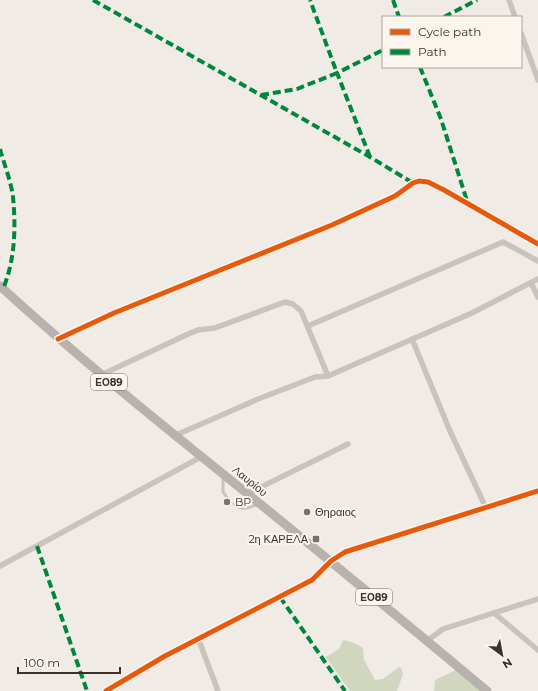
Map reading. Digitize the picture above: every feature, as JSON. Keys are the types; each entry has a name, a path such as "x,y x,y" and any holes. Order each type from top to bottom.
{"main road":[{"name":"Λαυρίου","path":"1,288 58,339 174,436 331,561 487,691"}],"street":[{"path":"509,0 515,16"},
{"path":"522,36 538,80"},
{"path":"58,339 114,313 332,225 395,196 413,183 419,181 428,182 444,190 538,244"},
{"path":"308,326 503,242 538,261"},
{"path":"174,436 258,399 314,377 328,376 412,339 538,279"},
{"path":"531,283 538,297"},
{"path":"101,375 192,333 215,328 285,302 293,304 300,311 308,326 328,376"},
{"path":"412,339 450,430 486,508"},
{"path":"247,494 348,444"},
{"path":"0,566 201,457"},
{"path":"106,691 198,638 312,580 331,561 345,552 538,491"},
{"path":"427,641 443,629 538,599"},
{"path":"494,613 538,650"},
{"path":"198,638 218,691"}],"lane":[{"path":"223,474 222,487 228,498"},
{"path":"234,504 238,507 245,508 259,503"}],"green space":[{"path":"343,640 354,643 363,648 364,660 375,680 383,679 399,667 401,668 403,674 397,691 350,691 326,657 339,649"},
{"path":"456,670 483,691 434,691 435,680"}],"marked path":[{"path":"93,0 370,157 413,183"},
{"path":"261,95 297,89 337,73 310,0"},
{"path":"393,0 399,16"},
{"path":"446,16 477,0"},
{"path":"370,157 337,73 382,50"},
{"path":"420,68 441,119 468,204"},
{"path":"0,149 12,191 14,220 14,244 10,267 3,289"},
{"path":"37,546 87,691"},
{"path":"280,597 345,691"}],"cycle path":[{"path":"58,339 114,313 332,225 395,196 413,183 419,181 428,182 444,190 538,244"},
{"path":"106,691 165,656 312,580 331,561 345,552 538,491"}],"place":[{"name":"BP","path":"227,502"},
{"name":"Θηραιος","path":"307,512"},
{"name":"2η ΚΑΡΕΛΑ","path":"316,539"}]}
